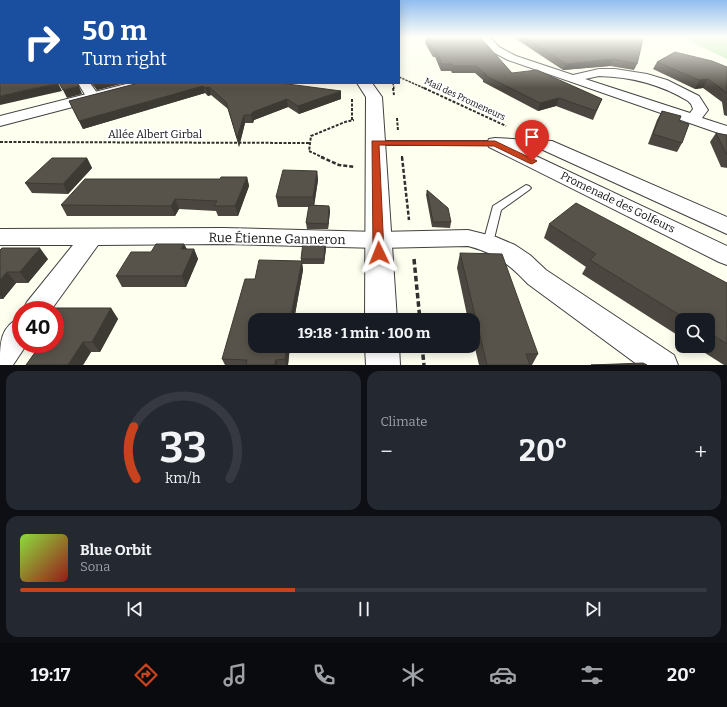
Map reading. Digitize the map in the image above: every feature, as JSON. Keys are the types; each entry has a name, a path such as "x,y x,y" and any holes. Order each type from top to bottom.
{"street":[{"path":"505,54 572,79 727,131"},
{"path":"572,79 580,75 605,73 637,76 658,82 680,90 697,101 701,110 693,119"},
{"path":"85,84 93,97"},
{"path":"0,120 144,84"},
{"path":"358,89 374,97 381,313"},
{"name":"Promenade des Golfeurs","path":"495,144 546,144 727,226"},
{"name":"Promenade des Golfeurs","path":"495,144 727,256"},
{"name":"Rue Étienne Ganneron","path":"0,237 91,238 223,236 378,240 468,238 507,250 537,277 663,365"},
{"path":"43,301 91,238"},
{"path":"0,358 12,342"},
{"path":"382,353 383,365"}],"lane":[{"path":"375,143 495,144"},
{"path":"488,243 496,208 526,188"}],"path":[{"name":"Mail des Promeneurs","path":"400,77 546,144"},
{"path":"393,84 395,98"},
{"path":"352,120 358,89"},
{"path":"396,113 419,313"},
{"path":"375,121 352,120 311,136 309,151 339,165 376,169"},
{"name":"Allée Albert Girbal","path":"0,142 309,143"},
{"path":"423,353 424,365"}],"green space":[{"path":"717,54 727,54 727,59"}],"building":[{"path":"438,54 495,54 512,73 537,70 602,99 596,111 559,98 540,103 484,75 487,75 476,66 453,66 452,64 442,64"},
{"path":"550,54 639,54 637,64 613,59 566,64"},
{"path":"671,54 683,54 712,61 727,67 727,93 708,79 699,80 657,62"},
{"path":"0,84 53,84 0,96"},
{"path":"60,84 78,84 79,86 63,90"},
{"path":"135,84 288,84 341,91 298,106 287,99 253,112 251,115 244,115 237,138 226,102 209,87 206,88 203,86 79,121 69,101"},
{"path":"662,111 681,116 679,121 689,124 682,143 653,134"},
{"path":"716,133 727,135 727,155"},
{"path":"52,158 87,158 63,184 25,183"},
{"path":"283,170 317,171 313,197 276,197"},
{"path":"221,177 247,177 235,206 214,206 217,201 175,199 171,206 61,205 85,179 220,179"},
{"path":"427,190 448,208 451,222 433,222"},
{"path":"576,203 727,283 727,344 715,336 715,313 677,313 590,260 596,254 549,224"},
{"path":"309,205 329,206 328,224 306,223"},
{"path":"303,242 325,242 324,259 301,259"},
{"path":"156,244 184,244 181,249 194,249 182,276 116,276 131,252 151,252"},
{"path":"2,248 40,248 20,272 7,272 0,280 0,250"},
{"path":"460,253 502,254 538,354 526,354 530,365 487,365 480,336 480,313 474,313"},
{"path":"259,260 302,261 291,313 248,313 248,353 286,353 285,359 276,360 275,365 246,365 247,360 222,359 245,279 255,279"},
{"path":"64,308 111,308 92,342 83,342 68,365 26,365 35,353 64,353"},
{"path":"643,363 647,365 591,365"}],"route":[{"path":"379,253 375,143 495,144 532,161"}]}
